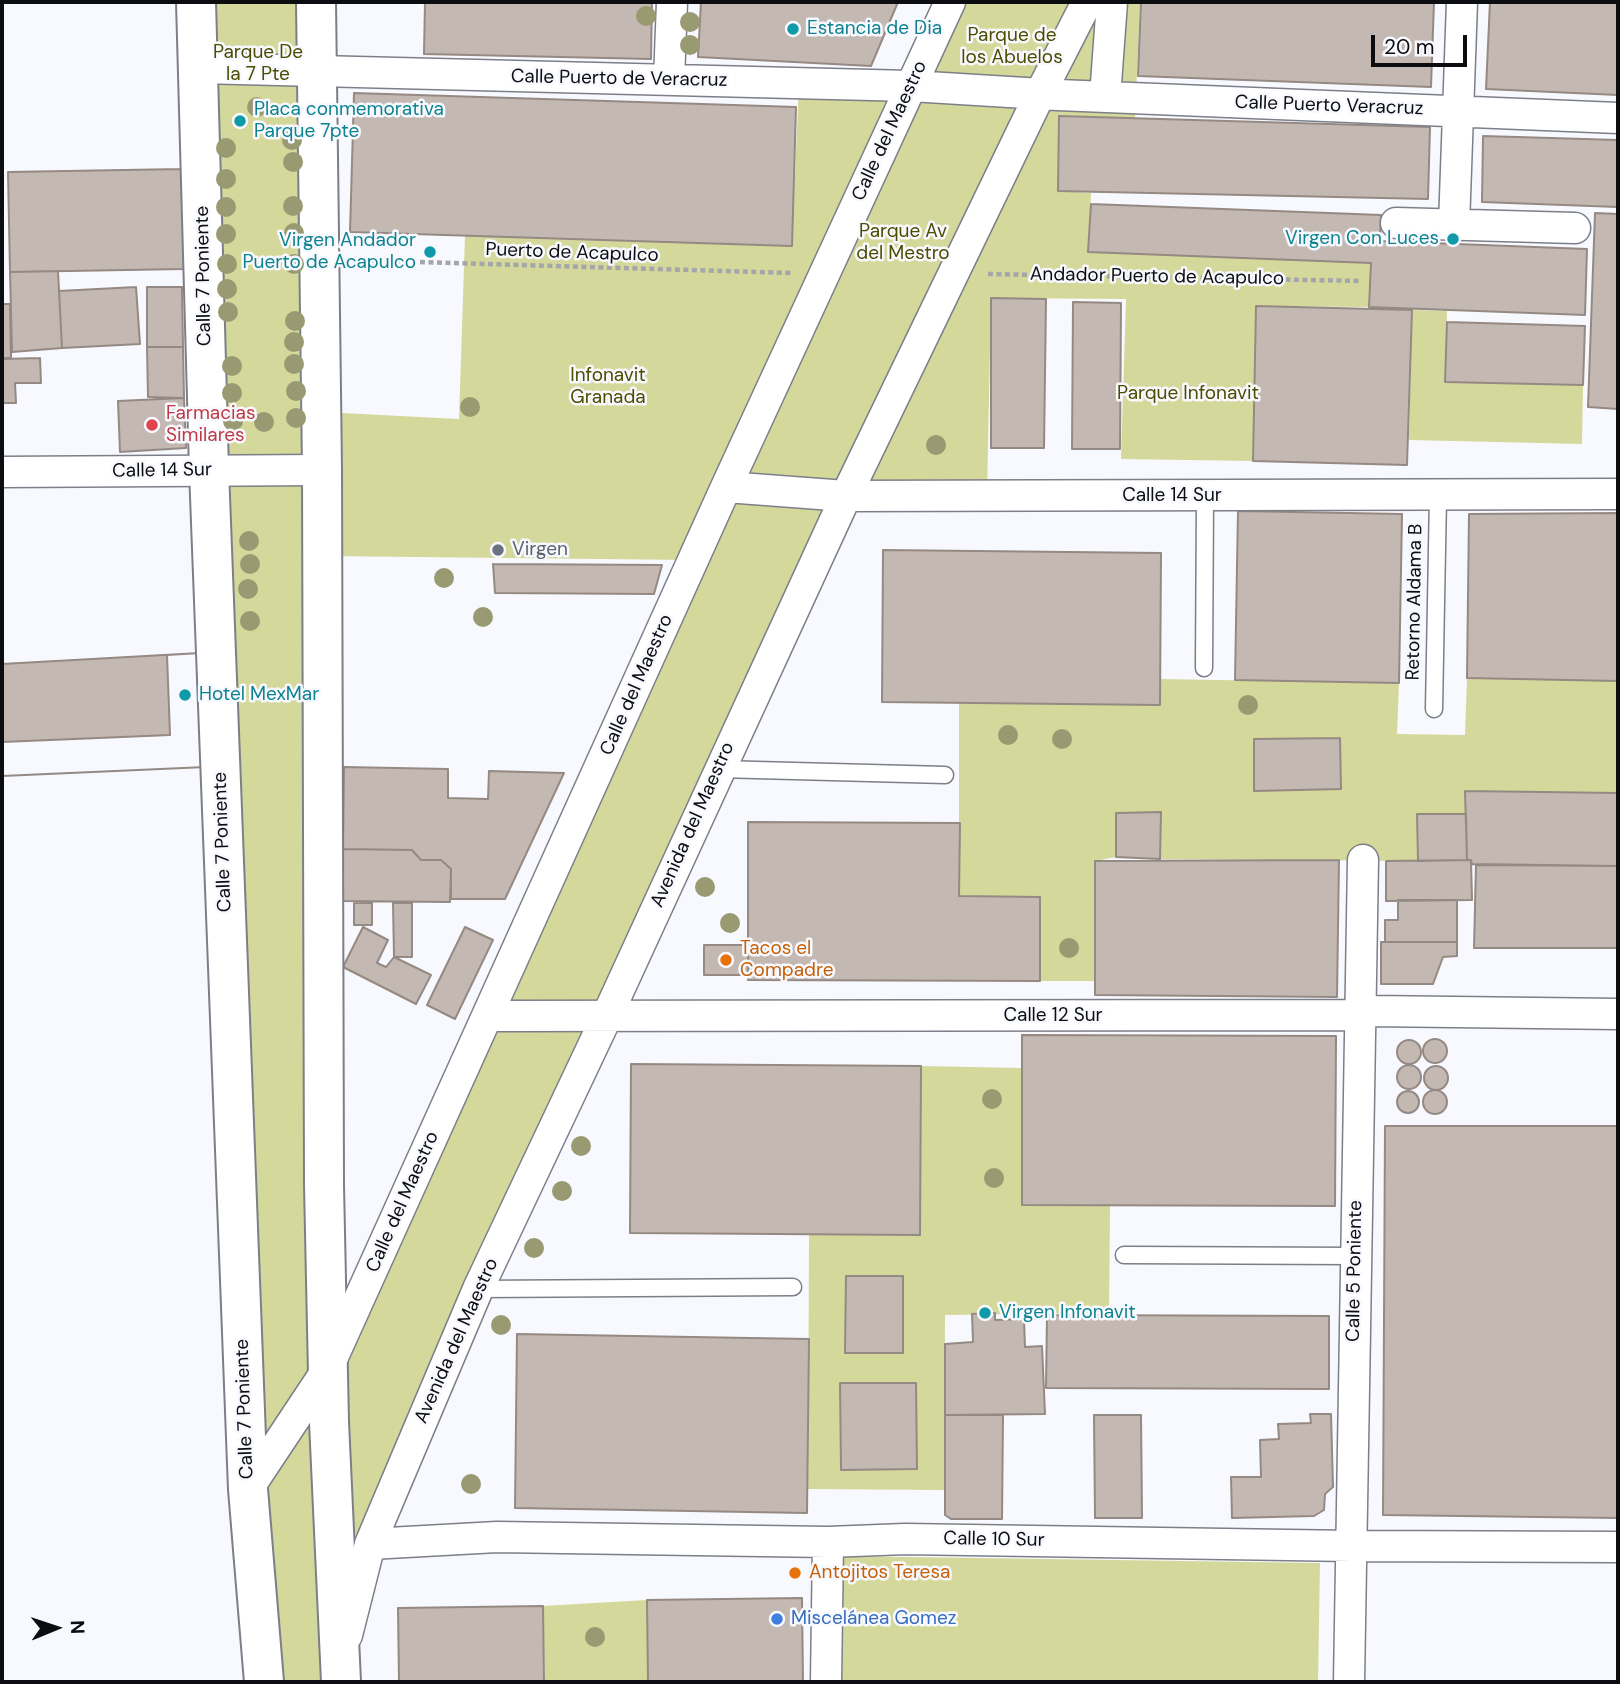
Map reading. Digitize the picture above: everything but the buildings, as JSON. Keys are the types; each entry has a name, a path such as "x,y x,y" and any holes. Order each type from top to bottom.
{"main road":[{"name":"Calle 7 Poniente","path":"196,2 209,470 248,1489 271,1679"},
{"path":"316,2 322,470 324,1185 334,1676"}],"street":[{"path":"669,80 672,2"},
{"name":"Calle del Maestro","path":"248,1489 327,1370 726,487 950,2"},
{"name":"Avenida del Maestro","path":"334,1676 370,1544 478,1289 846,496 1087,2"},
{"path":"1105,97 1112,2"},
{"path":"1454,225 1462,2"},
{"name":"Calle Puerto de Veracruz","path":"199,68 911,86 1040,94"},
{"name":"Calle Puerto Veracruz","path":"1040,94 1618,118"},
{"path":"1396,223 1575,228"},
{"name":"Calle 14 Sur","path":"2,472 322,470"},
{"name":"Calle 14 Sur","path":"726,487 846,496 1618,494"},
{"name":"Calle 5 Poniente","path":"1349,1682 1363,860"},
{"name":"Calle 12 Sur","path":"487,1016 1359,1015 1371,1011 1618,1014"},
{"name":"Calle 10 Sur","path":"370,1544 497,1537 1618,1547"},
{"path":"826,1682 828,1542"}],"lane":[{"path":"1204,668 1205,496"},
{"name":"Retorno Aldama B","path":"1434,709 1438,496"},
{"path":"718,769 946,775"},
{"path":"1124,1255 1356,1256"},
{"path":"478,1289 793,1287"}],"path":[{"name":"Puerto de Acapulco","path":"319,259 824,274"},
{"name":"Andador Puerto de Acapulco","path":"953,273 1362,281"}],"green space":[{"path":"198,2 316,2 322,412 459,419 465,235 792,246 799,83 911,86 690,560 323,556 322,526 317,1186 339,1682 265,1682 263,1671 249,1490 211,472"},
{"name":"Parque Av del Mestro","path":"950,2 1140,2 1135,119 1059,117 1058,191 1091,193 1089,252 1371,263 1369,307 1256,306 1253,461 1121,459 1126,299 991,298 987,496 846,496 928,322 841,497 508,1214 439,1375 374,1516 361,1535 337,1530 331,1425 348,1355 490,1019 825,274 912,89 1032,97 963,252 1039,94 911,86"},
{"path":"1412,310 1447,311 1445,382 1583,385 1582,444 1409,440"},
{"path":"1467,678 1618,681 1618,793 1465,791 1466,814 1418,814 1418,861 1160,859 1161,812 1116,813 1116,857 1095,861 1096,981 1040,981 1040,897 959,896 959,703 1160,705 1160,679 1399,683 1397,734 1465,735"},
{"path":"921,1066 1022,1068 1022,1205 1110,1206 1109,1313 945,1315 944,1490 808,1489 809,1234 920,1235"},
{"path":"840,1556 1320,1563 1318,1682 839,1682"},
{"path":"647,1600 648,1682 545,1682 543,1606"}],"place":[{"name":"Estancia de Dia","path":"793,29"},
{"name":"Placa conmemorativa Parque 7pte","path":"240,121"},
{"name":"Virgen Con Luces","path":"1453,239"},
{"name":"Virgen Andador Puerto de Acapulco","path":"430,252"},
{"name":"Farmacias Similares","path":"152,425"},
{"name":"Virgen","path":"498,550"},
{"name":"Hotel MexMar","path":"185,695"},
{"name":"Tacos el Compadre","path":"726,960"},
{"name":"Virgen Infonavit","path":"985,1313"},
{"name":"Antojitos Teresa","path":"795,1573"},
{"name":"Miscelánea Gomez","path":"777,1619"}],"park label":[{"name":"Parque de los Abuelos","path":"1012,47"},
{"name":"Parque De la 7 Pte","path":"258,64"},
{"name":"Infonavit Granada","path":"608,387"},
{"name":"Parque Infonavit","path":"1188,394"}]}
